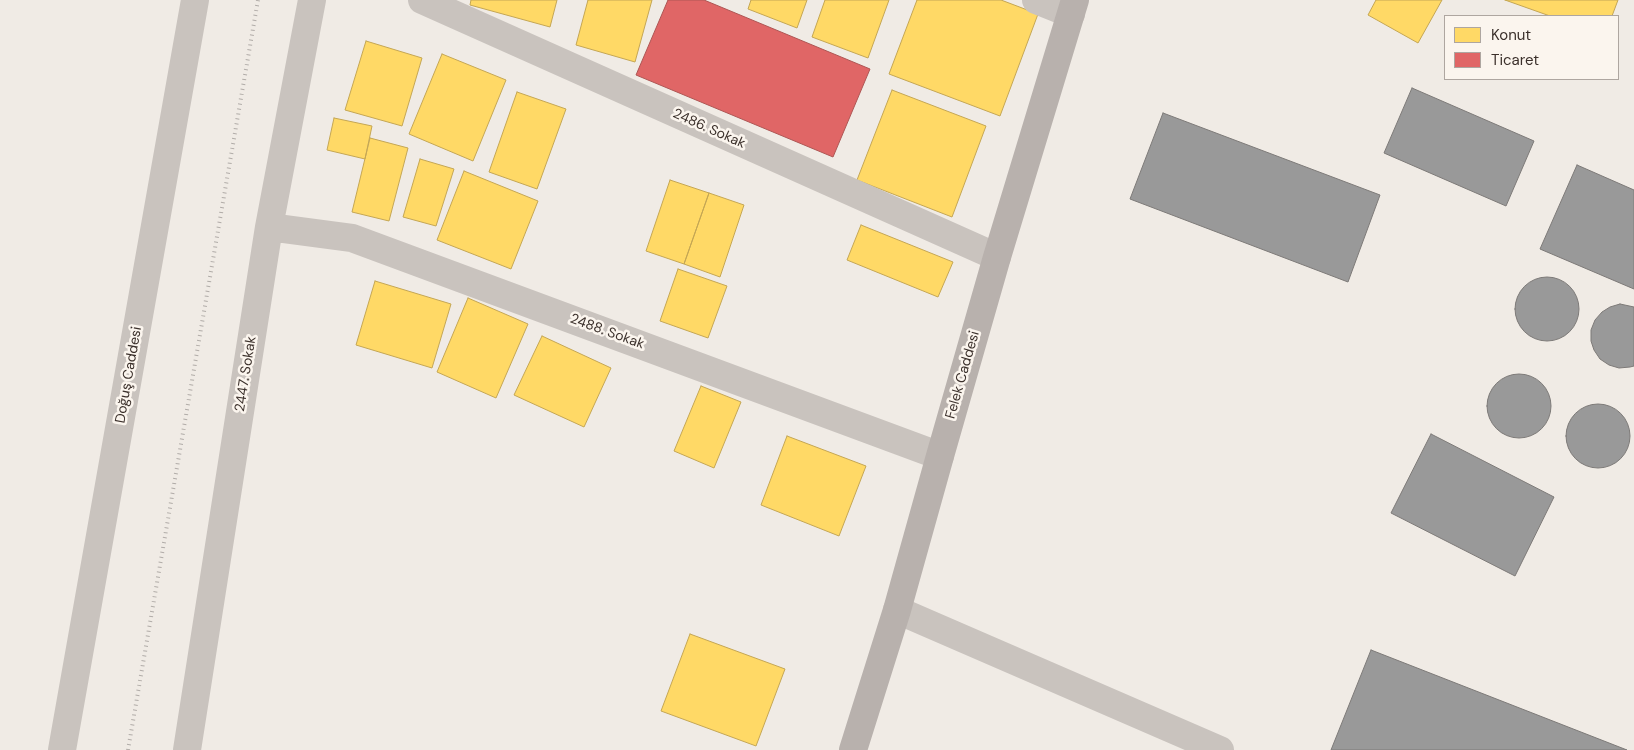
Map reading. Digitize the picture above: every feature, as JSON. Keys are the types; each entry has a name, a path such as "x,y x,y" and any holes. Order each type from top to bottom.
{"main road":[{"name":"Felek Caddesi","path":"853,750 897,610 997,257 1073,7"}],"street":[{"name":"Doğuş Caddesi","path":"62,750 194,0"},
{"name":"2447. Sokak","path":"187,750 269,227 312,0"},
{"name":"2486. Sokak","path":"422,0 997,257"},
{"path":"1036,0 1073,7"},
{"name":"2488. Sokak","path":"269,227 352,238 940,456"},
{"path":"897,610 1220,750"}],"building: Konut":[{"path":"471,0 557,0 550,27 470,5"},
{"path":"588,0 652,0 635,62 576,45"},
{"path":"751,0 807,0 797,28 748,9"},
{"path":"825,0 889,0 868,58 812,37"},
{"path":"917,0 1001,0 1038,14 1000,116 889,74"},
{"path":"1376,0 1442,0 1418,43 1368,15"},
{"path":"1505,0 1618,0 1612,15 1547,15"},
{"path":"366,41 422,58 402,126 345,110"},
{"path":"442,54 506,80 473,161 409,134"},
{"path":"892,90 986,126 952,217 857,180"},
{"path":"517,92 566,109 537,189 489,172"},
{"path":"334,118 372,126 365,159 327,150"},
{"path":"370,138 408,148 389,221 352,212"},
{"path":"420,159 454,169 436,226 403,217"},
{"path":"464,171 538,201 511,269 437,240"},
{"path":"670,180 709,193 684,264 646,251"},
{"path":"709,193 744,205 720,277 684,264"},
{"path":"861,225 953,262 938,297 847,260"},
{"path":"678,269 727,286 708,338 660,321"},
{"path":"375,281 451,304 432,368 356,345"},
{"path":"468,298 528,324 496,398 437,372"},
{"path":"542,336 611,368 584,427 514,395"},
{"path":"701,386 741,402 714,468 674,451"},
{"path":"787,436 866,466 839,536 761,505"},
{"path":"690,634 785,669 756,746 661,711"}],"building: Ticaret":[{"path":"668,0 704,0 870,69 833,157 636,75"}],"building: Sanayi":[{"path":"1412,88 1534,141 1506,206 1384,153"},
{"path":"1163,113 1380,195 1348,282 1130,199"},
{"path":"1577,165 1634,190 1634,289 1540,249"},
{"path":"1547,277 1565,283 1573,291 1579,309 1573,327 1565,335 1547,341 1529,335 1521,327 1515,309 1521,291 1529,283"},
{"path":"1620,304 1634,307 1634,366 1619,368 1609,365 1600,359 1591,341 1591,330 1595,320 1602,312"},
{"path":"1519,374 1537,380 1545,388 1551,406 1545,424 1537,432 1519,438 1501,432 1493,424 1487,406 1493,388 1501,380"},
{"path":"1598,404 1616,410 1624,418 1630,436 1624,454 1616,462 1598,468 1580,462 1572,454 1566,436 1572,418 1580,410"},
{"path":"1431,434 1554,497 1515,576 1391,513"},
{"path":"1371,650 1627,750 1331,750"}],"railway":[{"path":"128,750 258,0"}]}
